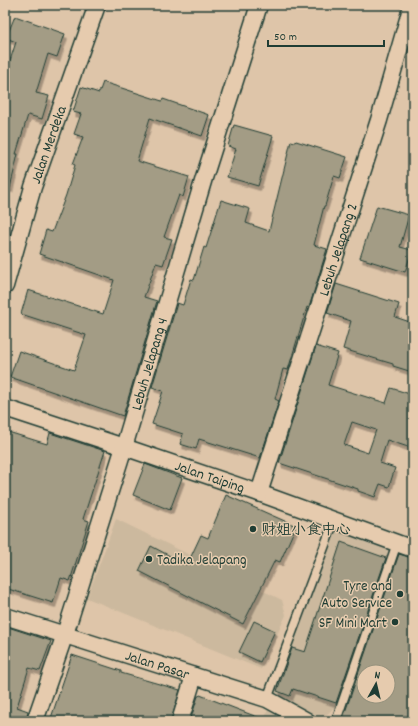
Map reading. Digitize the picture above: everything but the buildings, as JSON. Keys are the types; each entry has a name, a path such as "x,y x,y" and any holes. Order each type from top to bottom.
{"street":[{"name":"Jalan Merdeka","path":"5,286 33,187 97,5"},
{"name":"Lebuh Jelapang 4","path":"35,721 65,634 124,447 204,178 259,5"},
{"name":"Lebuh Jelapang 2","path":"259,493 379,120 412,5"},
{"name":"Jalan Taiping","path":"5,408 259,493 413,549"},
{"name":"Jalan Pasar","path":"5,616 267,699 307,721"},
{"path":"180,721 194,676"}],"lane":[{"path":"267,699 334,521"},
{"path":"336,721 397,543"}],"shaded area":[{"name":"Tadika Jelapang","path":"116,519 282,600 286,615 261,669 87,598"},
{"path":"332,525 390,549 337,705 325,716 324,721 264,721"}],"place":[{"name":"财姐小食中心","path":"253,529"},
{"name":"Tadika Jelapang","path":"149,559"},
{"name":"Tyre and Auto Service","path":"400,594"},
{"name":"SF Mini Mart","path":"395,622"}]}
